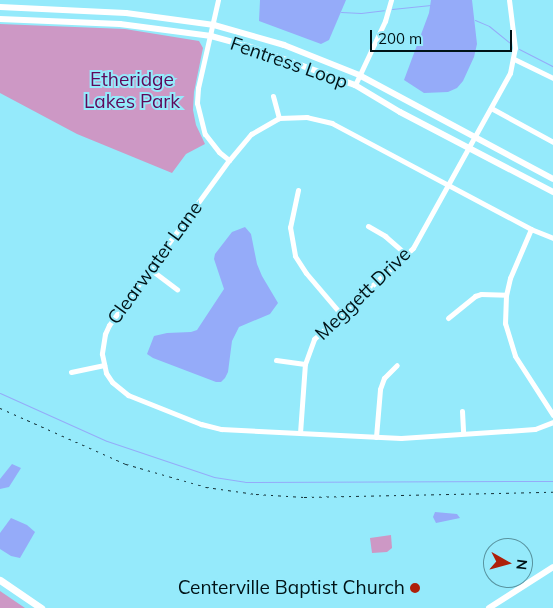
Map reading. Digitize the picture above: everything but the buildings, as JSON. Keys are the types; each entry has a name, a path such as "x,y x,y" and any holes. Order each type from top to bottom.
{"main road":[{"path":"0,580 41,608"}],"street":[{"path":"218,0 214,25 198,88 198,113 205,134 211,143 229,160"},
{"path":"355,86 385,22 391,0"},
{"path":"509,0 515,40 514,59 553,78"},
{"name":"Fentress Loop","path":"0,7 126,12 214,25 284,45 359,75 553,179"},
{"name":"Fentress Loop","path":"0,19 120,24 211,36 303,65 355,86 469,149 553,192"},
{"name":"Meggett Drive","path":"300,434 305,364 314,339 340,313 413,248 510,73 514,59"},
{"path":"273,96 279,118"},
{"path":"491,108 553,142"},
{"name":"Clearwater Lane","path":"104,365 102,354 105,334 150,268 229,160 251,134 279,118 307,117 332,123 531,229 553,238"},
{"path":"298,190 290,227 295,256 306,273 340,313"},
{"path":"368,226 385,236 406,254"},
{"path":"531,229 510,278 506,295 505,323 515,356 553,415"},
{"path":"150,268 177,289"},
{"path":"448,318 475,296 481,294 506,295"},
{"path":"276,360 305,364"},
{"path":"71,372 104,365 112,382 128,395 201,424 232,430 376,437 535,429 553,422"},
{"path":"376,437 380,389 384,378 397,365"},
{"path":"462,411 463,433"},
{"path":"489,608 553,567"}],"green space":[{"name":"Etheridge Lakes Park","path":"0,24 125,29 199,41 203,48 194,92 193,110 196,125 205,144 186,154 172,173 77,134 0,93"},
{"path":"391,535 392,548 387,552 372,553 370,538"},
{"path":"0,591 25,608 0,608"}],"water":[{"path":"260,0 346,0 329,40 321,44 259,21"},
{"path":"431,0 472,0 477,44 474,57 463,81 457,88 448,92 424,93 404,80 429,13"},
{"path":"245,227 251,234 257,264 262,276 278,303 270,314 239,327 232,341 228,372 225,378 221,382 216,382 147,354 154,336 197,330 224,289 214,259 215,254 232,232"},
{"path":"12,464 21,468 9,487 0,489 0,479"},
{"path":"435,512 457,514 460,518 436,523 433,517"},
{"path":"11,518 27,525 35,532 20,558 11,556 0,549 0,533"}],"waterway":[{"path":"392,9 431,5"},
{"path":"341,12 361,13 384,10"},
{"path":"475,20 489,26 511,44"},
{"path":"519,49 553,66"},
{"path":"0,393 107,441 214,477 245,482 553,481"}],"railway":[{"path":"0,408 126,464 206,487 256,494 304,497 553,492"}],"place":[{"name":"Centerville Baptist Church","path":"415,588"}]}
